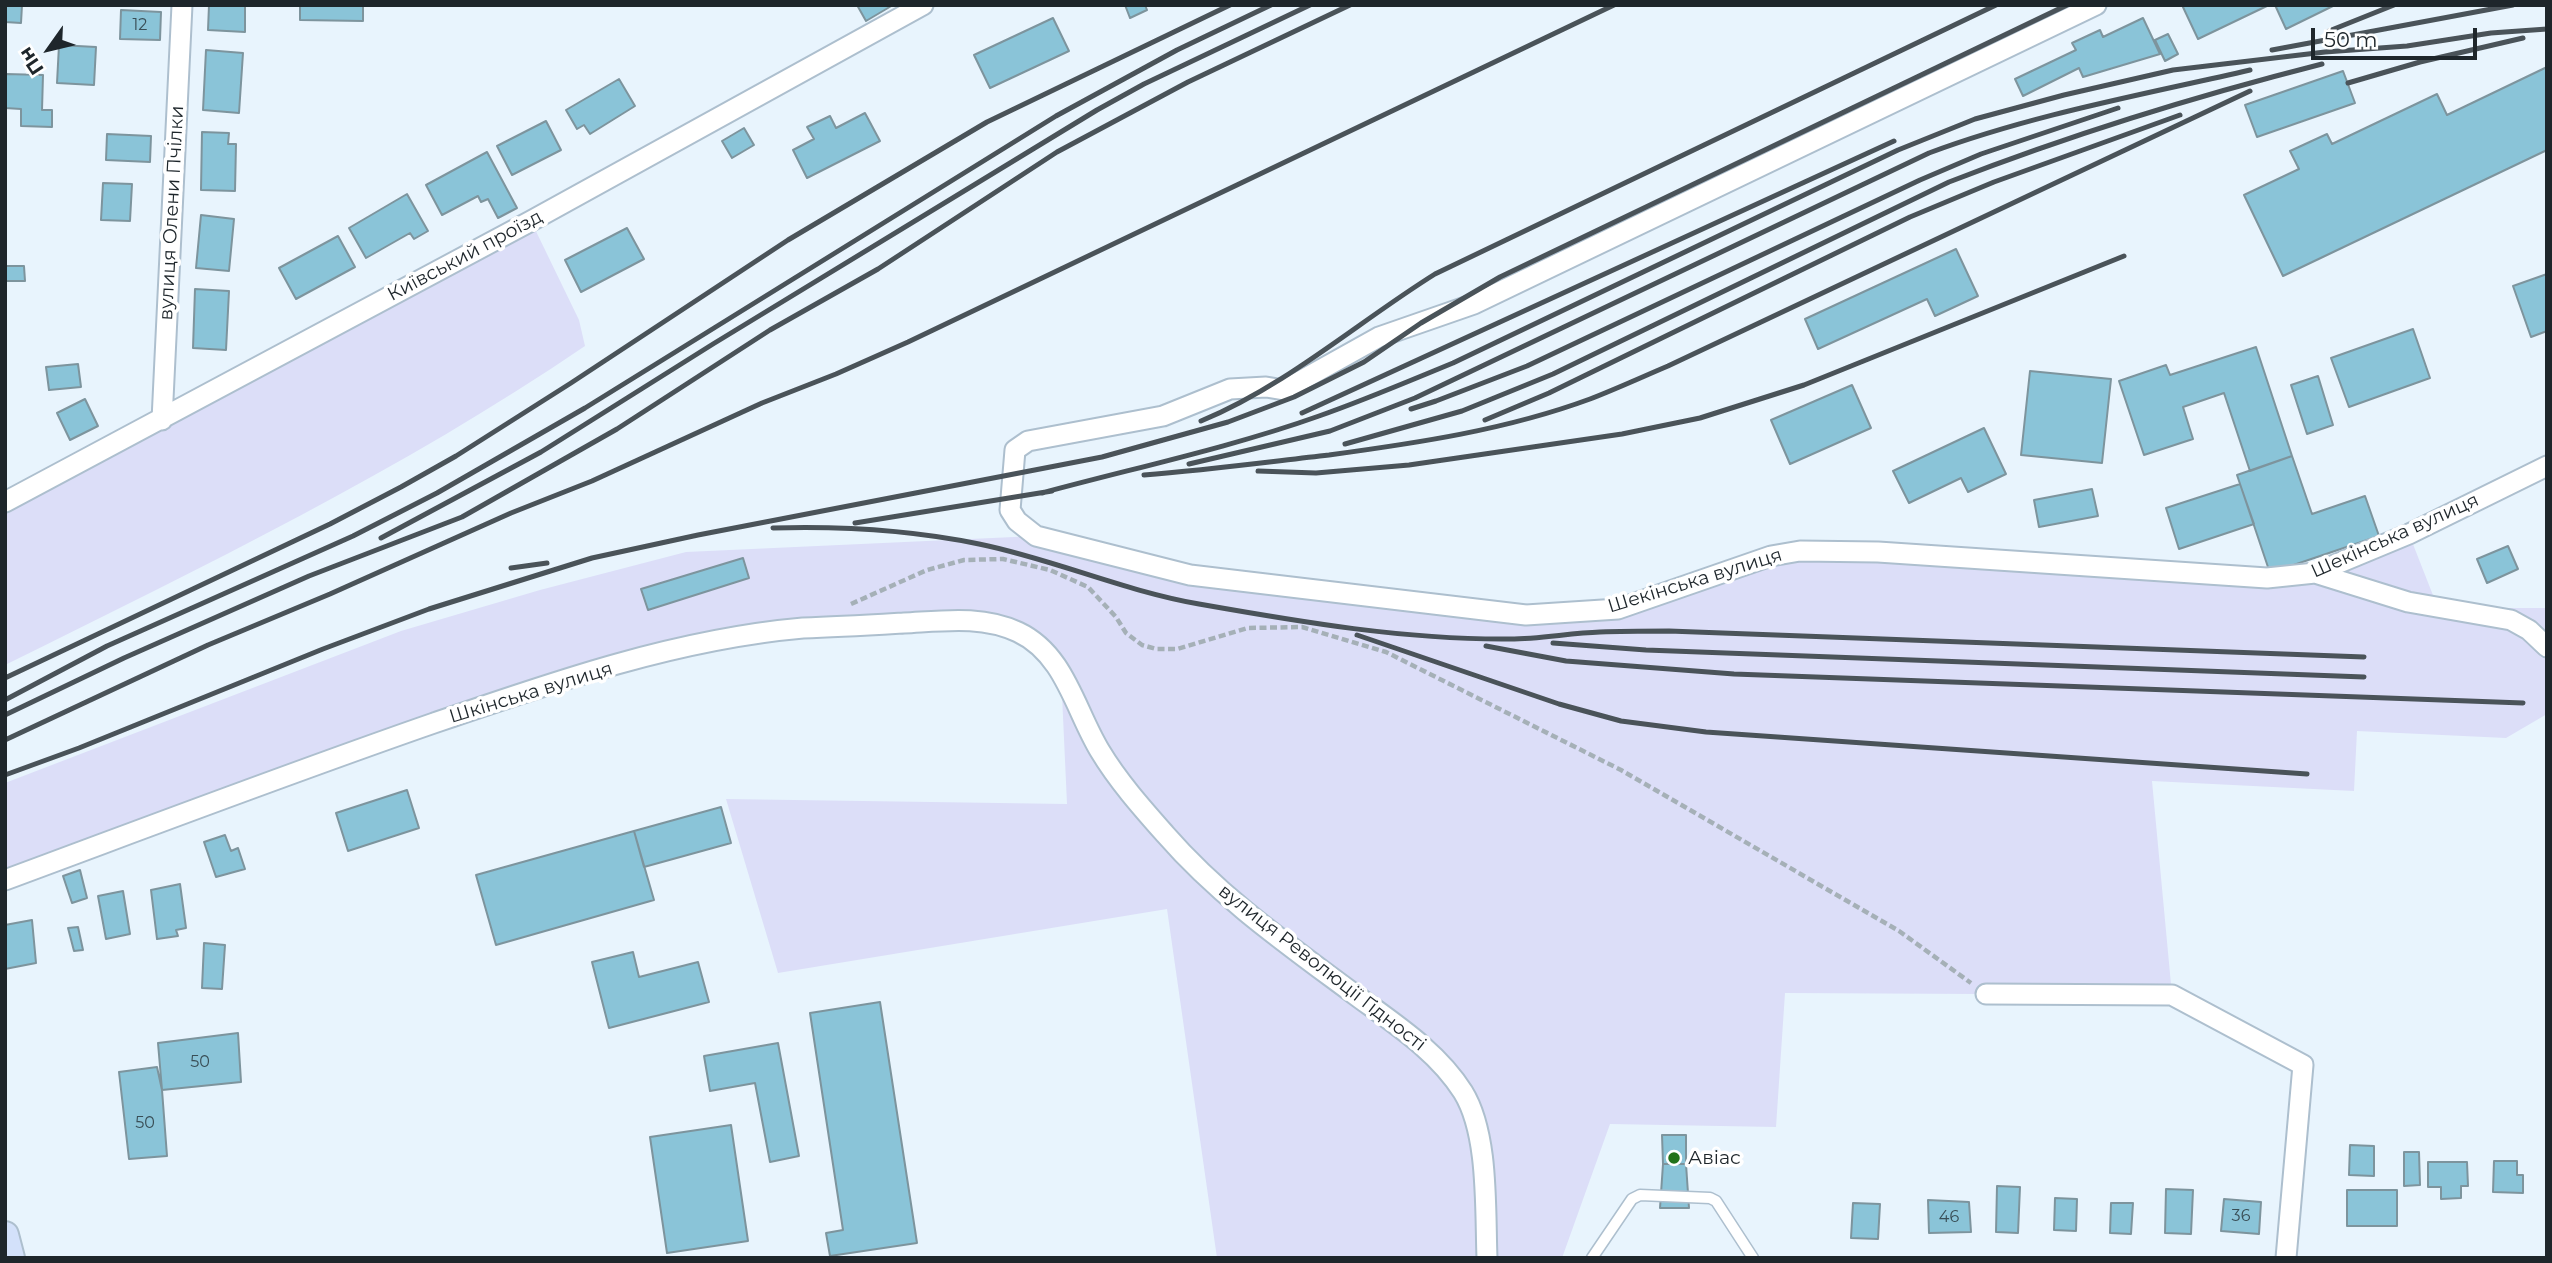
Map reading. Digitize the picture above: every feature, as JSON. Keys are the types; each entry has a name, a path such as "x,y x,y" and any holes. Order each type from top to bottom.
{"street":[{"name":"вулиця Олени Пчілки","path":"162,420 181,5"},
{"name":"Київський проїзд","path":"5,502 531,221 923,5"},
{"name":"Шекінська вулиця","path":"2096,5 1474,304 1379,337 1284,390 1266,387 1230,389 1163,416 1028,441 1016,450 1010,510 1017,521 1036,536 1190,575 1526,615 1618,609 1771,555 1800,551 1878,552 2267,578 2315,573 2409,534 2547,466"},
{"path":"2315,573 2408,602 2511,620 2529,630 2547,647"},
{"name":"Шкінська вулиця","path":"5,880 507,698 667,652 748,636 803,628 968,620 1001,626 1036,642 1050,655 1061,673"},
{"name":"вулиця Революції Гідності","path":"1061,673 1089,733 1114,772 1197,869 1229,900 1426,1049 1454,1079 1472,1109 1481,1148 1487,1258"},
{"path":"1986,994 2172,995 2303,1065 2286,1258"},
{"path":"5,1235 11,1258"}],"lane":[{"path":"1592,1258 1628,1204 1640,1195 1717,1200 1753,1258"}],"path":[{"path":"845,607 927,570 964,560 1003,559 1050,570 1088,587 1116,617 1126,633 1142,645 1156,649 1177,649 1248,628 1302,627 1386,652 1621,770 1899,931 1986,994"}],"shaded area":[{"path":"531,221 579,320 585,346 516,391 374,476 228,554 5,665 5,502"},
{"path":"2409,534 2438,608 2547,608 2547,714 2506,738 2357,731 2354,791 2152,781 2172,995 1785,993 1776,1127 1610,1124 1562,1258 1217,1258 1167,909 778,973 726,799 1067,804 1061,673 1050,655 968,620 667,652 5,880 5,783 401,631 540,590 686,552 1036,536 1190,575 1526,615 1618,609 1771,556 2267,578"}],"building":[{"path":"5,5 22,5 21,23 5,22"},
{"path":"209,5 245,5 245,32 208,30"},
{"path":"300,5 363,5 363,21 300,20"},
{"path":"857,5 893,5 866,21"},
{"path":"1125,5 1145,5 1147,10 1130,18"},
{"path":"2182,5 2269,5 2198,39"},
{"path":"2275,5 2335,5 2286,29"},
{"path":"121,10 161,12 160,40 120,39"},
{"path":"1053,18 1069,51 990,88 974,55"},
{"path":"2143,18 2160,54 2083,77 2079,68 2023,96 2015,79 2076,50 2072,43 2100,30 2103,37"},
{"path":"2168,34 2178,54 2165,61 2155,40"},
{"path":"59,45 96,47 94,85 57,83"},
{"path":"206,50 243,53 239,113 203,110"},
{"path":"2547,67 2547,150 2283,276 2244,195 2299,169 2290,151 2327,134 2332,144 2437,94 2447,115"},
{"path":"2343,71 2355,103 2257,137 2245,105"},
{"path":"6,74 43,75 42,110 52,110 52,127 21,126 21,109 5,108"},
{"path":"619,79 635,106 590,134 584,125 577,129 566,110"},
{"path":"865,113 880,141 807,178 793,150 814,139 807,127 830,116 836,128"},
{"path":"546,121 561,150 512,175 497,146"},
{"path":"744,128 754,145 732,158 722,141"},
{"path":"202,132 229,133 228,144 236,144 235,191 201,190"},
{"path":"107,134 151,136 150,162 106,160"},
{"path":"487,152 517,208 498,218 488,199 481,202 478,196 442,215 426,185"},
{"path":"103,183 132,184 130,221 101,220"},
{"path":"407,194 428,231 414,239 410,233 366,258 349,228"},
{"path":"201,215 234,219 229,271 196,268"},
{"path":"627,228 644,259 581,292 565,260"},
{"path":"338,236 355,267 296,299 279,268"},
{"path":"1956,249 1978,296 1935,316 1927,299 1818,349 1805,319"},
{"path":"5,266 24,266 25,281 5,281"},
{"path":"2547,274 2547,331 2531,337 2513,286"},
{"path":"195,289 229,291 226,350 193,348"},
{"path":"2413,329 2430,378 2349,407 2331,358"},
{"path":"2256,347 2292,456 2250,471 2224,393 2183,407 2193,439 2144,455 2119,381 2166,365 2170,375"},
{"path":"78,364 81,387 49,390 46,367"},
{"path":"2030,371 2111,379 2102,463 2021,455"},
{"path":"2318,376 2333,425 2307,434 2291,385"},
{"path":"1852,385 1871,428 1790,464 1771,420"},
{"path":"85,399 98,426 70,440 57,413"},
{"path":"1984,428 2006,474 1968,492 1961,478 1909,503 1893,471"},
{"path":"2292,456 2312,514 2365,496 2379,536 2270,573 2237,475"},
{"path":"2240,484 2254,524 2179,549 2166,508"},
{"path":"2092,489 2098,516 2039,527 2034,500"},
{"path":"2508,546 2518,569 2487,583 2477,559"},
{"path":"743,558 749,578 648,610 641,589"},
{"path":"407,790 419,828 348,851 336,813"},
{"path":"721,807 731,843 644,867 634,831"},
{"path":"634,831 654,900 496,945 476,875"},
{"path":"225,835 231,851 238,848 245,869 216,877 204,842"},
{"path":"80,870 87,898 72,903 63,876"},
{"path":"180,884 186,928 176,930 178,936 157,939 151,890"},
{"path":"123,891 130,934 106,939 98,896"},
{"path":"32,920 36,963 5,969 5,925"},
{"path":"78,927 83,950 74,951 68,928"},
{"path":"204,943 225,945 222,989 202,988"},
{"path":"633,952 639,977 698,962 709,1002 609,1028 592,962"},
{"path":"880,1002 917,1243 830,1256 826,1233 843,1230 810,1013"},
{"path":"238,1033 241,1082 162,1090 158,1043"},
{"path":"778,1043 799,1156 770,1162 755,1083 710,1091 704,1056"},
{"path":"157,1067 162,1090 167,1156 129,1159 119,1072"},
{"path":"731,1125 748,1241 667,1253 650,1137"},
{"path":"1662,1135 1686,1135 1686,1164 1663,1164"},
{"path":"2350,1145 2374,1146 2374,1176 2349,1175"},
{"path":"2404,1152 2419,1152 2420,1185 2404,1186"},
{"path":"2494,1161 2517,1161 2517,1175 2523,1175 2523,1193 2493,1192"},
{"path":"2428,1162 2467,1162 2468,1186 2461,1186 2461,1198 2441,1199 2441,1187 2428,1187"},
{"path":"1663,1164 1686,1164 1689,1208 1660,1208"},
{"path":"1997,1186 2020,1187 2018,1233 1996,1232"},
{"path":"2166,1189 2193,1190 2191,1234 2165,1233"},
{"path":"2347,1190 2397,1190 2397,1226 2347,1226"},
{"path":"2055,1198 2077,1199 2076,1231 2054,1230"},
{"path":"2224,1199 2261,1202 2259,1234 2221,1231"},
{"path":"1928,1200 1969,1202 1971,1232 1929,1233"},
{"path":"1853,1203 1880,1204 1878,1239 1851,1238"},
{"path":"2111,1203 2133,1203 2131,1234 2110,1233"}],"railway":[{"path":"5,678 330,524 401,487 456,456 571,383 788,240 987,122 1230,5"},
{"path":"5,700 107,646 353,536 437,493 585,408 1056,116 1177,50 1271,5"},
{"path":"381,538 541,452 1097,110 1144,84 1310,5"},
{"path":"5,715 124,658 309,576 462,517 617,429 770,330 878,269 1057,152 1188,82 1350,5"},
{"path":"5,740 208,645 908,342 1614,5"},
{"path":"1201,421 1232,407 1292,372 1435,274 1996,5"},
{"path":"5,775 429,609 592,558 1102,457 1228,422 1294,397 1364,362 1421,323 1500,277 2067,5"},
{"path":"2329,31 2394,5"},
{"path":"2272,50 2513,5"},
{"path":"1042,493 1251,438 1387,390 1453,363 1898,150 1975,119 2173,70 2325,52 2407,46 2491,33 2547,29"},
{"path":"2348,83 2420,62 2523,38"},
{"path":"1345,444 1462,411 1553,374 1949,182 2134,117 2322,64"},
{"path":"1189,464 1330,431 1415,398 1929,153 2048,116 2250,70"},
{"path":"1144,475 1329,455 1428,440 1526,419 1590,399 1668,366 2250,91"},
{"path":"1411,409 1527,366 1920,180 1981,154 2118,108"},
{"path":"1485,420 1549,393 1910,217 1994,182 2180,115"},
{"path":"1302,413 1894,141"},
{"path":"1258,471 1316,473 1409,465 1622,434 1700,418 1804,385 2124,256"},
{"path":"855,523 1052,491"},
{"path":"773,528 876,530 953,539 1007,550 1143,591 1199,604 1393,633 1471,639 1521,639 1589,633 1669,631 2364,657"},
{"path":"511,568 547,563"},
{"path":"1357,635 1559,704 1621,721 1706,732 2307,774"},
{"path":"1553,643 1646,650 2364,677"},
{"path":"1486,646 1566,661 1734,674 2523,703"}],"place":[{"name":"Авіас","path":"1674,1158"}]}
